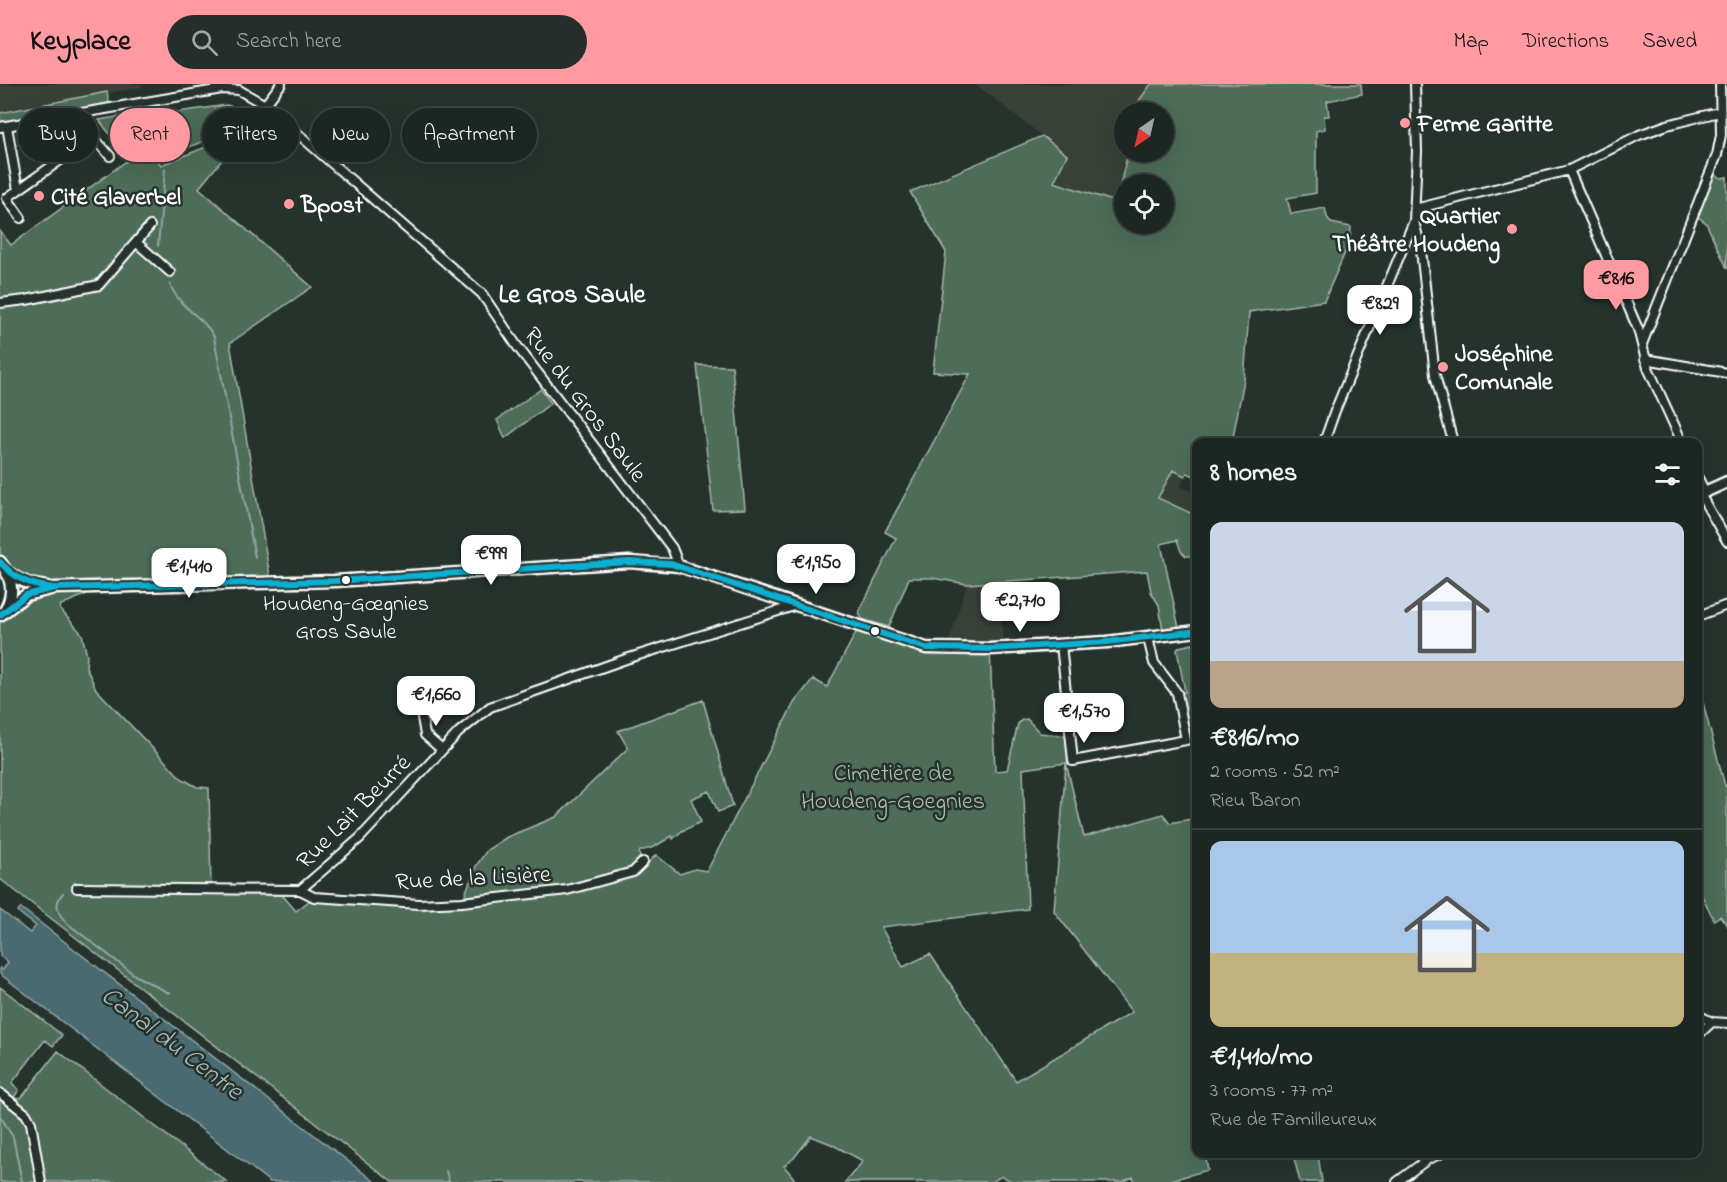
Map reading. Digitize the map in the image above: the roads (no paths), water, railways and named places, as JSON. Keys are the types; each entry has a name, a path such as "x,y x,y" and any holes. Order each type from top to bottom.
{"street":[{"path":"265,105 282,84"},
{"path":"1325,438 1347,380 1414,221 1417,151 1415,84"},
{"path":"1642,346 1717,155 1721,135 1720,84"},
{"name":"Rue du Gros Saule","path":"98,111 222,89 239,90 265,105 482,294 524,355 672,548 679,566"},
{"path":"1415,209 1569,170 1639,135 1666,125 1719,112"},
{"name":"Rue du Gros Saule","path":"4,126 18,190 7,198 21,218"},
{"path":"98,143 110,156"},
{"path":"18,190 57,162"},
{"path":"1569,170 1638,329 1645,359 1680,438"},
{"path":"1414,221 1421,250 1435,375 1452,438"},
{"path":"0,303 95,287 105,280 150,226"},
{"path":"137,243 170,272"},
{"path":"1645,359 1727,373"},
{"path":"1702,494 1727,482"},
{"path":"1702,496 1727,541"},
{"path":"0,562 18,580 32,586 54,588 322,581 629,562 679,566 926,648 941,650 1148,639 1192,632"},
{"path":"3,613 10,602 12,588 9,573"},
{"path":"3,613 26,595 54,588"},
{"name":"Rue Lait Beurré","path":"77,888 300,890 360,838 459,732 482,712 499,702 626,658 799,605"},
{"path":"1702,614 1727,605"},
{"path":"1061,644 1073,761 1186,740 1177,693 1154,663 1148,639"},
{"path":"417,688 425,735 442,750"},
{"name":"Rue de la Lisière","path":"300,890 315,897 419,904 462,902 567,890 633,872 642,862"},
{"path":"1702,1017 1712,1022 1727,1023"},
{"path":"1702,1031 1712,1022"},
{"path":"0,1093 26,1114 31,1123 41,1182"},
{"path":"1397,1182 1432,1158"}],"water":[{"name":"Canal du Centre","path":"21,908 375,1182 270,1182 0,974 0,968 3,970 8,962 0,956 0,910 30,933 36,926 18,912"}],"waterway":[{"path":"158,246 165,169"},
{"path":"170,284 174,293 204,323 214,337 255,557"},
{"path":"63,893 58,901 58,909 68,924 136,976 169,993"},
{"path":"0,1116 13,1137 22,1182"},
{"path":"446,1171 449,1182"}],"place":[{"name":"Ferme Garitte","path":"1405,123"},
{"name":"Cité Glaverbel","path":"39,196"},
{"name":"Bpost","path":"289,204"},
{"name":"Quartier Théâtre Houdeng","path":"1512,229"},
{"name":"Joséphine Comunale","path":"1443,367"},
{"name":"Houdeng-Gœgnies Gros Saule","path":"346,580"}],"district":[{"name":"Le Gros Saule","path":"572,293"}],"park label":[{"name":"Cimetière de Houdeng-Goegnies","path":"893,786"}]}
